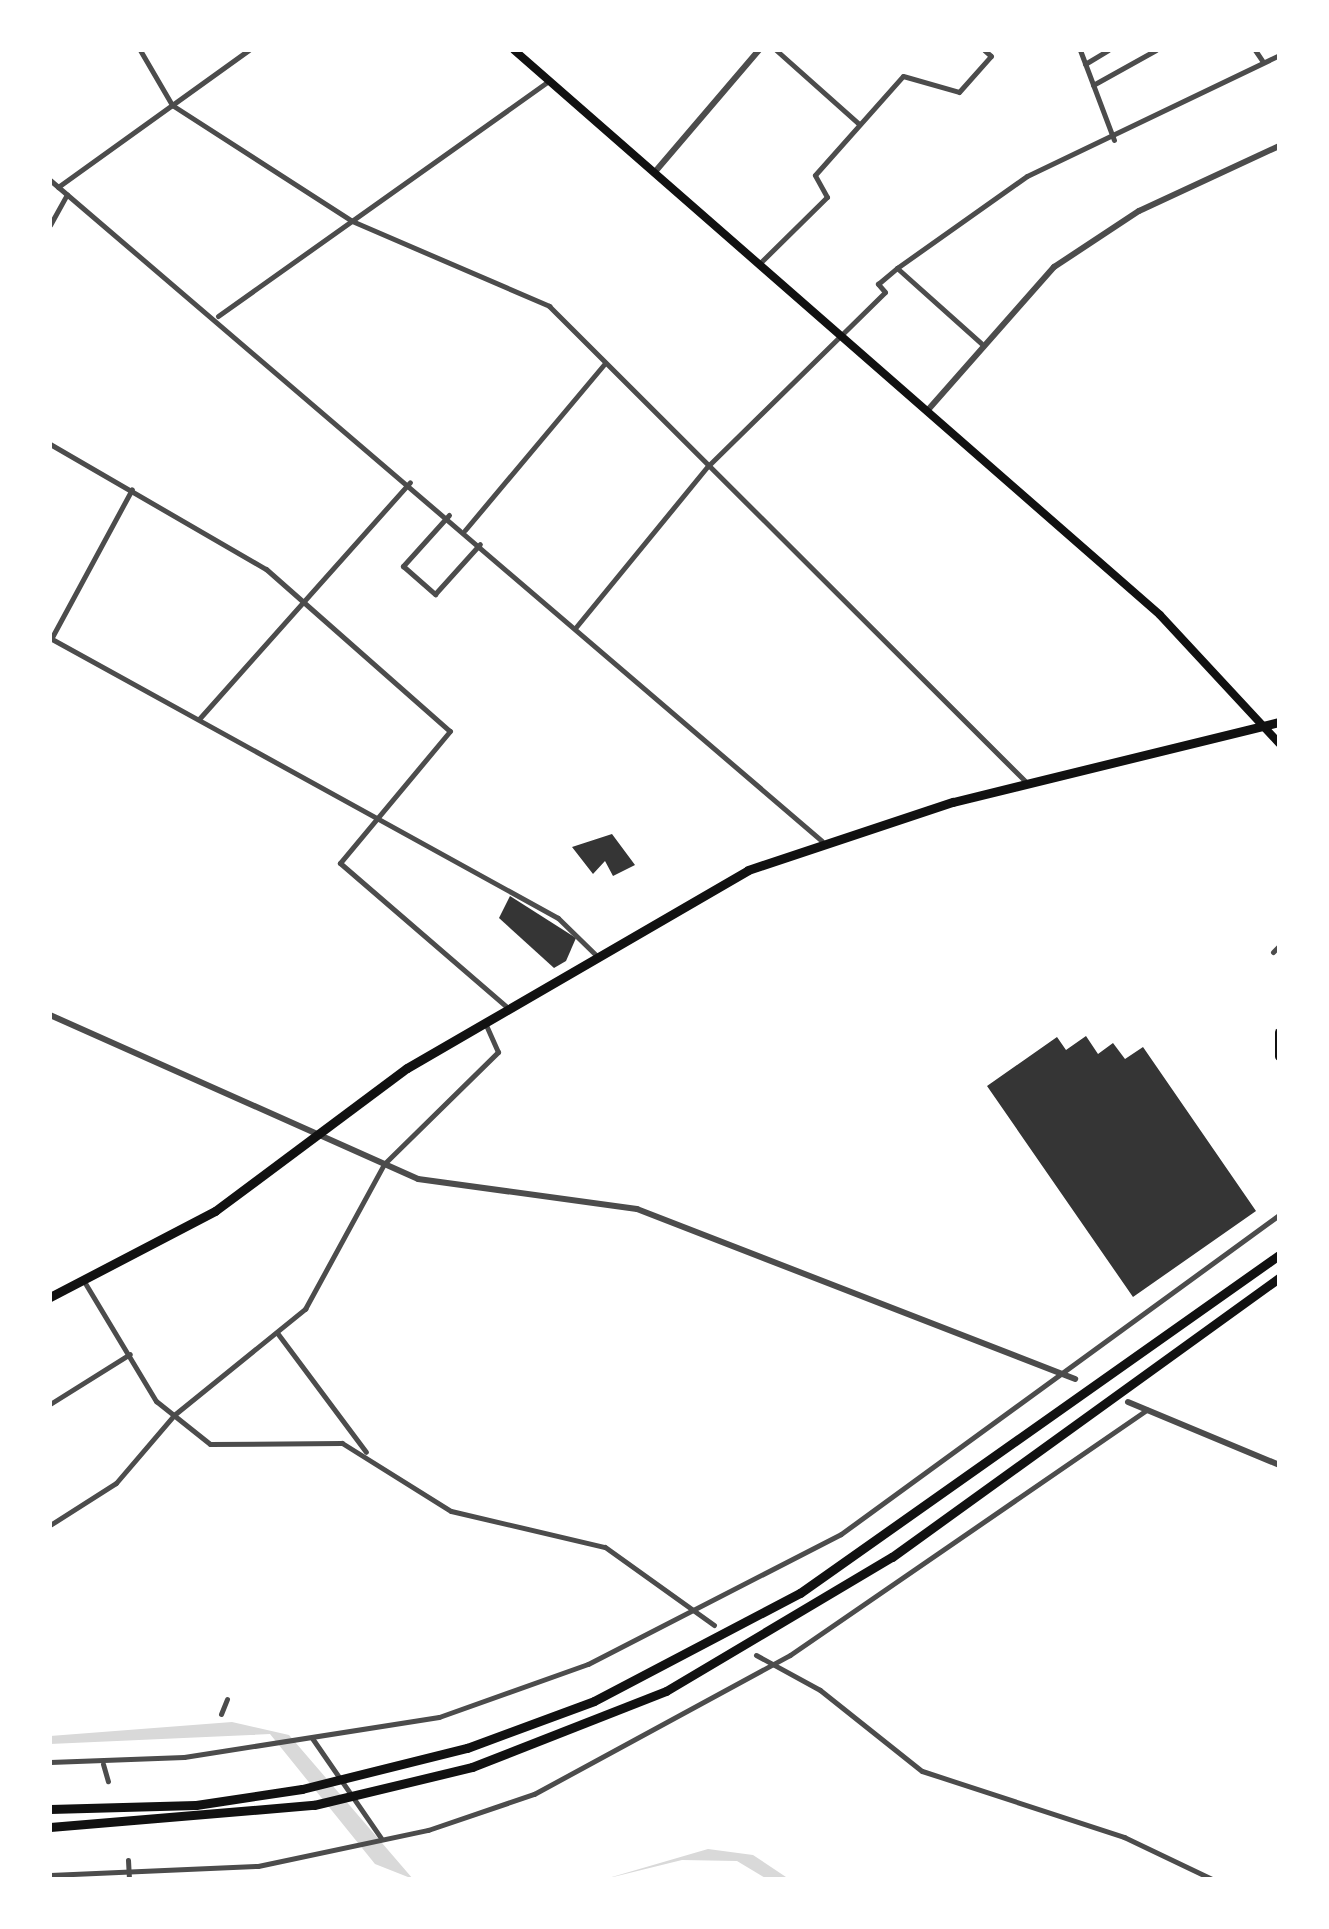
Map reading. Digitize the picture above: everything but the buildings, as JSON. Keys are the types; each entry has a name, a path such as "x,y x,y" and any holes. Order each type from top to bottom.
{"highway":[{"path":"50,1297 85,1283 215,1211 316,1136 507,1007 727,880 822,841 1279,722"},
{"path":"1279,1032 1279,1056"},
{"path":"50,1810 196,1805 302,1789 351,1779 594,1701 753,1622 1279,1254"},
{"path":"50,1827 314,1806 536,1746 747,1647 892,1557 1279,1278"}],"main road":[{"path":"514,50 1160,615 1279,743"}],"street":[{"path":"140,50 172,105 352,221 532,294 606,362 1029,785"},
{"path":"58,187 249,50"},
{"path":"653,174 759,50"},
{"path":"776,50 859,124"},
{"path":"759,265 827,197 816,174 903,76 959,92 990,56 984,50"},
{"path":"1080,50 1114,140"},
{"path":"1085,64 1108,50"},
{"path":"1093,84 1156,50"},
{"path":"1255,50 1262,62"},
{"path":"576,627 708,466 840,335 897,268 1027,176 1114,140 1279,54"},
{"path":"218,316 549,81"},
{"path":"927,411 981,344 1082,246 1279,146"},
{"path":"50,180 218,316 822,841"},
{"path":"50,225 67,194"},
{"path":"897,268 981,344"},
{"path":"466,530 606,362"},
{"path":"50,444 132,489 304,602 450,731 340,863 507,1007"},
{"path":"199,718 410,482"},
{"path":"132,489 50,639 558,918 597,956"},
{"path":"449,515 403,566 435,594 480,544"},
{"path":"1273,952 1279,946"},
{"path":"50,1015 159,1056 316,1136 384,1164 465,1189 637,1209 1075,1379"},
{"path":"50,1524 116,1483 174,1415 305,1310 384,1164 498,1052 484,1022"},
{"path":"50,1762 103,1764 312,1738 439,1717 696,1614 841,1534 1058,1372 1279,1215"},
{"path":"85,1283 174,1415 210,1444 319,1441 366,1452"},
{"path":"278,1334 366,1452 451,1510 605,1548 714,1625"},
{"path":"50,1404 130,1354"},
{"path":"1128,1402 1279,1465"},
{"path":"50,1874 130,1877 258,1866 381,1838 534,1794 772,1664 1147,1410"},
{"path":"756,1655 820,1690 922,1771 1124,1837 1212,1879"},
{"path":"221,1714 227,1700"},
{"path":"312,1738 381,1838"},
{"path":"103,1764 108,1781"},
{"path":"128,1860 130,1877"}],"shaded area":[{"path":"232,1722 289,1735 413,1879 375,1864 270,1734 50,1744 50,1736"},
{"path":"708,1849 753,1855 789,1879 767,1879 737,1861 682,1860 605,1879"}]}
